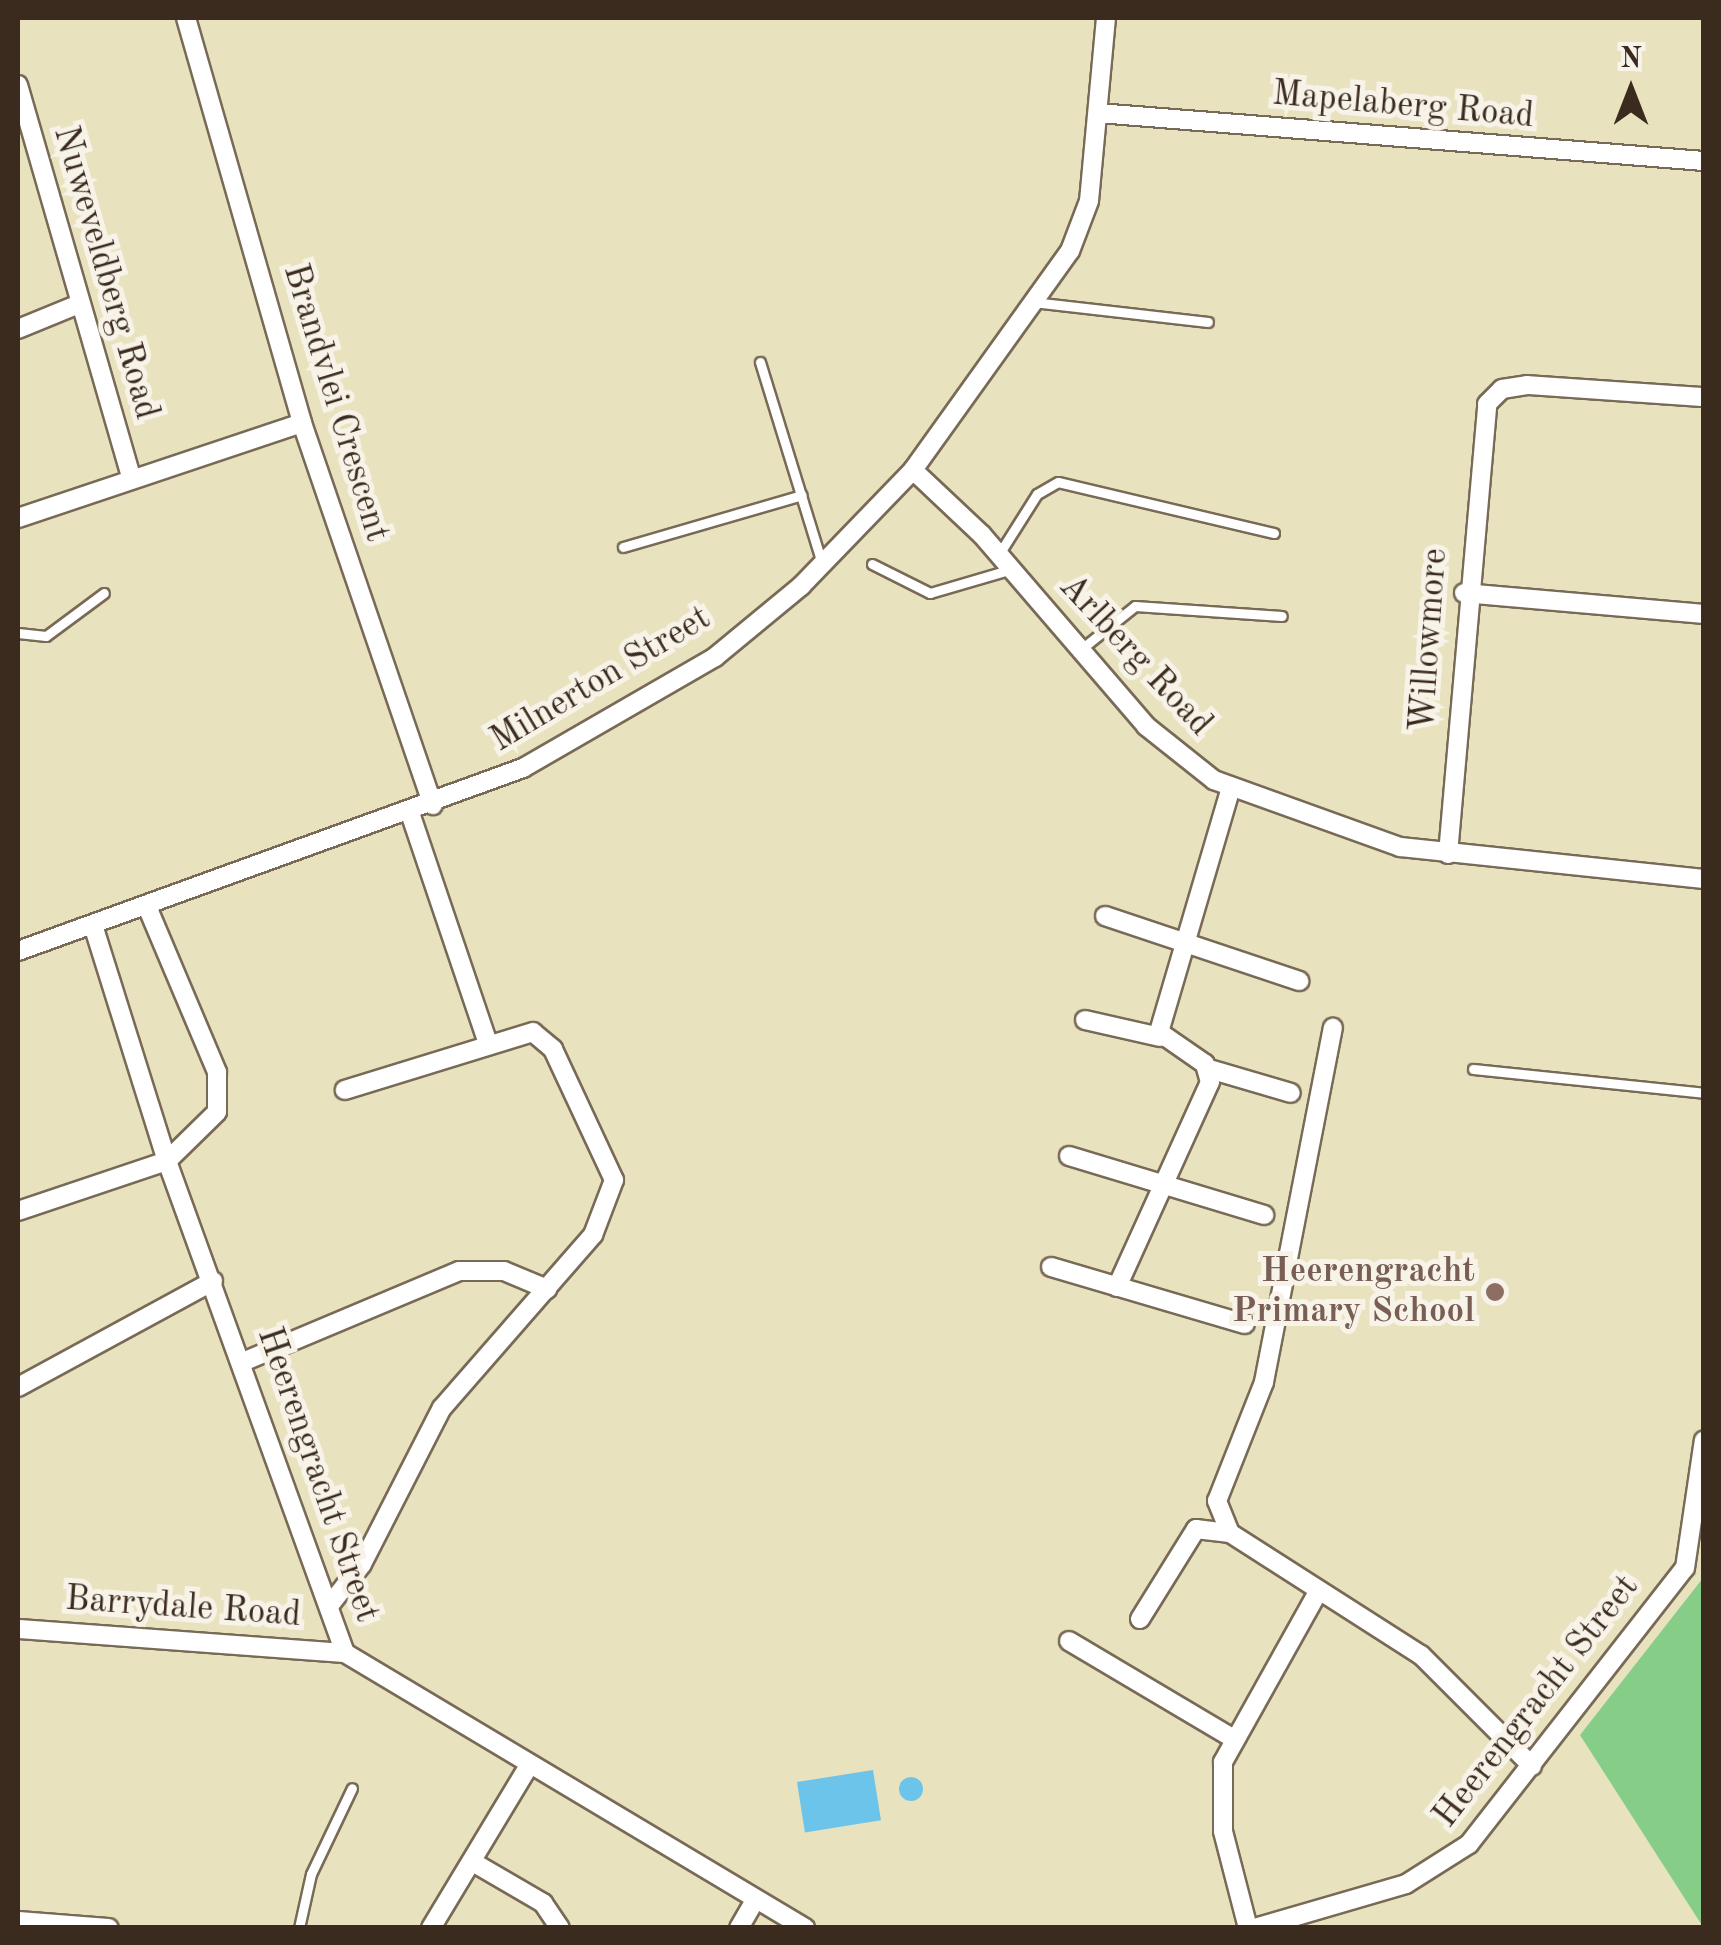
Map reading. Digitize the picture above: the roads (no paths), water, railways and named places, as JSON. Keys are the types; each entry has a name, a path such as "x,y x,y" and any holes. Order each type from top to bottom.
{"street":[{"name":"Brandvlei Crescent","path":"186,18 302,423 433,805"},
{"name":"Milnerton Street","path":"18,951 433,805 522,768 650,698 715,657 823,565 913,470 1083,224 1106,18"},
{"name":"Nuweveldberg Road","path":"18,85 23,128 132,479"},
{"name":"Mapelaberg Road","path":"1098,113 1704,161"},
{"path":"18,329 79,304"},
{"name":"Willowmore","path":"1448,854 1464,593 1481,432 1493,396 1513,386 1704,398"},
{"path":"18,518 302,423"},
{"name":"Arlberg Road","path":"913,470 999,554 1146,726 1231,788 1348,832 1448,854 1704,878"},
{"path":"1464,593 1704,614"},
{"path":"1160,1037 1231,788"},
{"path":"410,813 487,1041"},
{"path":"18,1211 167,1161 217,1112 218,1085 147,906"},
{"path":"1105,916 1299,980"},
{"name":"Heerengracht Street","path":"93,925 167,1161 245,1361 345,1652 528,1767 805,1928"},
{"path":"1084,1020 1160,1037 1208,1068 1291,1093"},
{"path":"1230,1532 1217,1501 1264,1382 1333,1028"},
{"path":"330,1606 362,1564 442,1408 606,1215 611,1164 548,1042 526,1031 345,1090"},
{"path":"1117,1286 1164,1185 1208,1068"},
{"path":"1069,1156 1264,1215"},
{"path":"1051,1267 1245,1324"},
{"path":"245,1361 458,1271 504,1272 546,1289"},
{"path":"18,1387 213,1281"},
{"name":"Heerengracht Street","path":"1251,1928 1430,1874 1469,1844 1685,1568 1704,1440"},
{"path":"1140,1619 1196,1529 1230,1532 1421,1655 1532,1766"},
{"path":"1251,1928 1221,1807 1234,1739 1318,1592"},
{"name":"Barrydale Road","path":"18,1629 345,1652"},
{"path":"1069,1641 1234,1739"},
{"path":"431,1928 476,1864 528,1767"},
{"path":"476,1864 543,1904 560,1928"},
{"path":"740,1928 755,1900"},
{"path":"18,1920 108,1928"}],"lane":[{"path":"1032,302 1208,322"},
{"path":"760,362 823,565"},
{"path":"999,554 1036,494 1058,482 1274,533"},
{"path":"623,547 802,495"},
{"path":"872,564 930,593 1012,569"},
{"path":"18,633 46,636 104,593"},
{"path":"1080,650 1135,606 1282,616"},
{"path":"1472,1068 1704,1093"},
{"path":"299,1928 310,1874 352,1788"}],"water":[{"path":"873,1770 881,1820 805,1832 797,1782"},
{"path":"911,1777 920,1780 920,1798 911,1801 902,1798 899,1789 902,1780"}],"place":[{"name":"Heerengracht Primary School","path":"1495,1292"}]}
